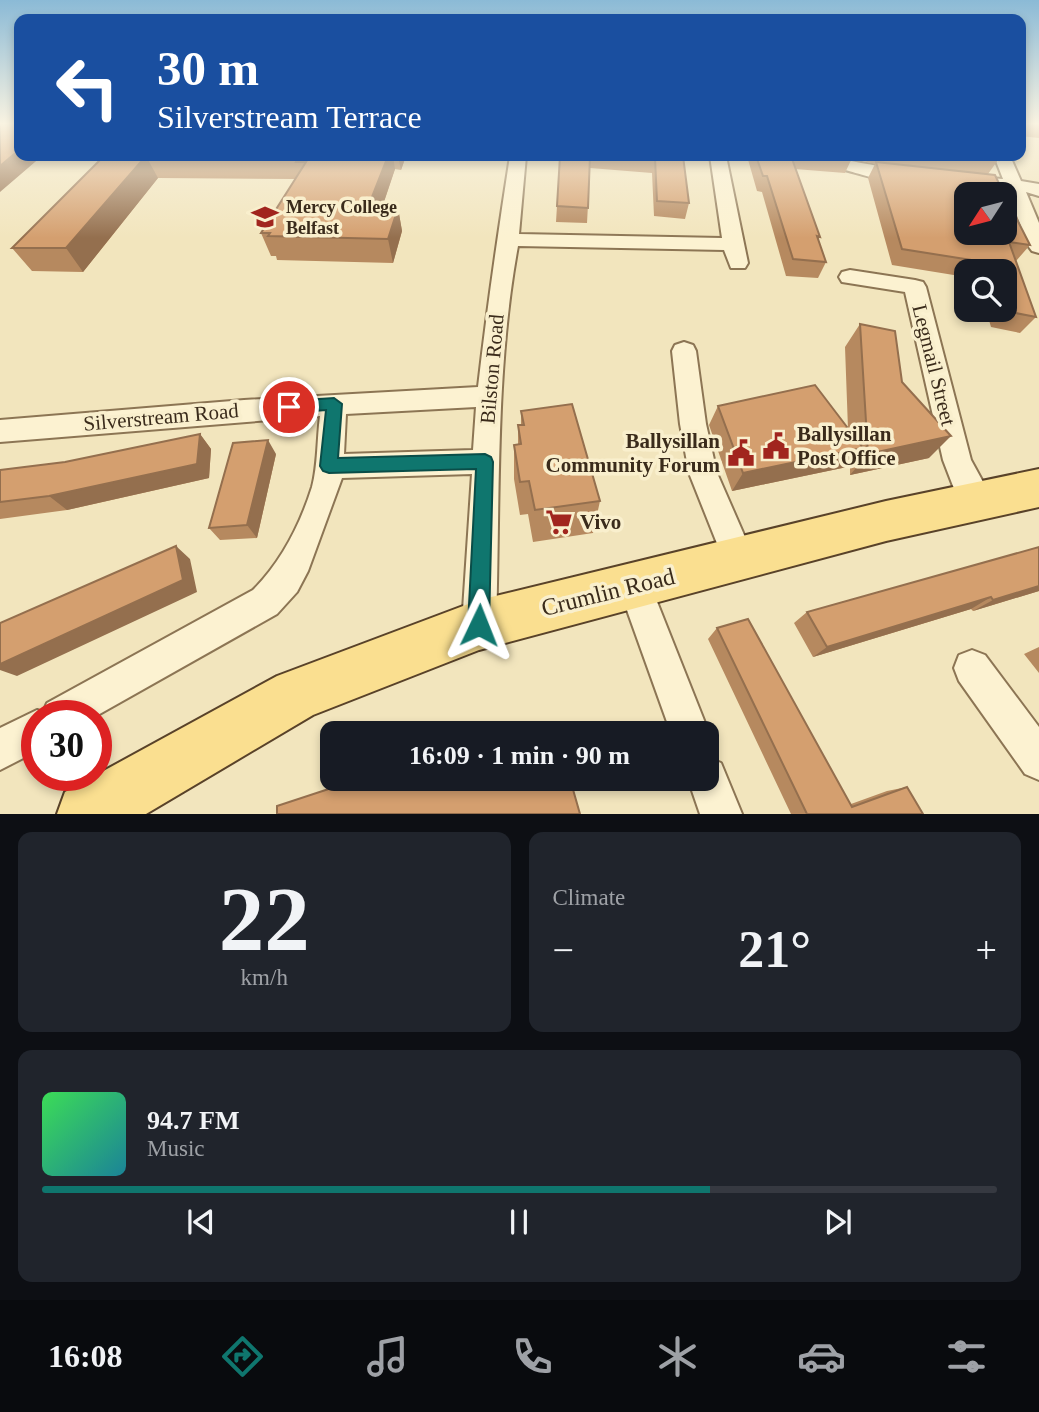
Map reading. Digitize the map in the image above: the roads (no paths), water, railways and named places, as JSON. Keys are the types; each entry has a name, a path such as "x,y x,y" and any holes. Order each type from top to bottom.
{"main road":[{"name":"Crumlin Road","path":"87,814 296,695 479,625 886,521 1039,488"}],"street":[{"name":"Bilston Road","path":"479,625 490,396 500,280 509,240 517,162"},
{"path":"509,240 736,254 719,162"},
{"path":"1005,162 1014,182"},
{"path":"851,166 882,174 922,177"},
{"path":"948,180 975,182"},
{"path":"1017,186 1039,191"},
{"path":"1017,192 1023,214 1039,247"},
{"name":"Legmail Street","path":"850,277 915,287 957,460 963,477 979,502"},
{"path":"684,351 693,424 703,473 739,560"},
{"name":"Silverstream Road","path":"0,431 334,404 490,396"},
{"path":"89,700 265,601 285,582 297,560 327,485 334,404"},
{"path":"329,466 485,462"},
{"path":"634,584 685,721"},
{"path":"972,668 1039,760"},
{"path":"0,750 21,738"},
{"path":"712,791 721,814"}],"place":[{"name":"Mercy College Belfast","path":"265,217"},
{"name":"Ballysillan Post Office","path":"776,446"},
{"name":"Ballysillan Community Forum","path":"741,453"},
{"name":"Vivo","path":"559,522"}]}
